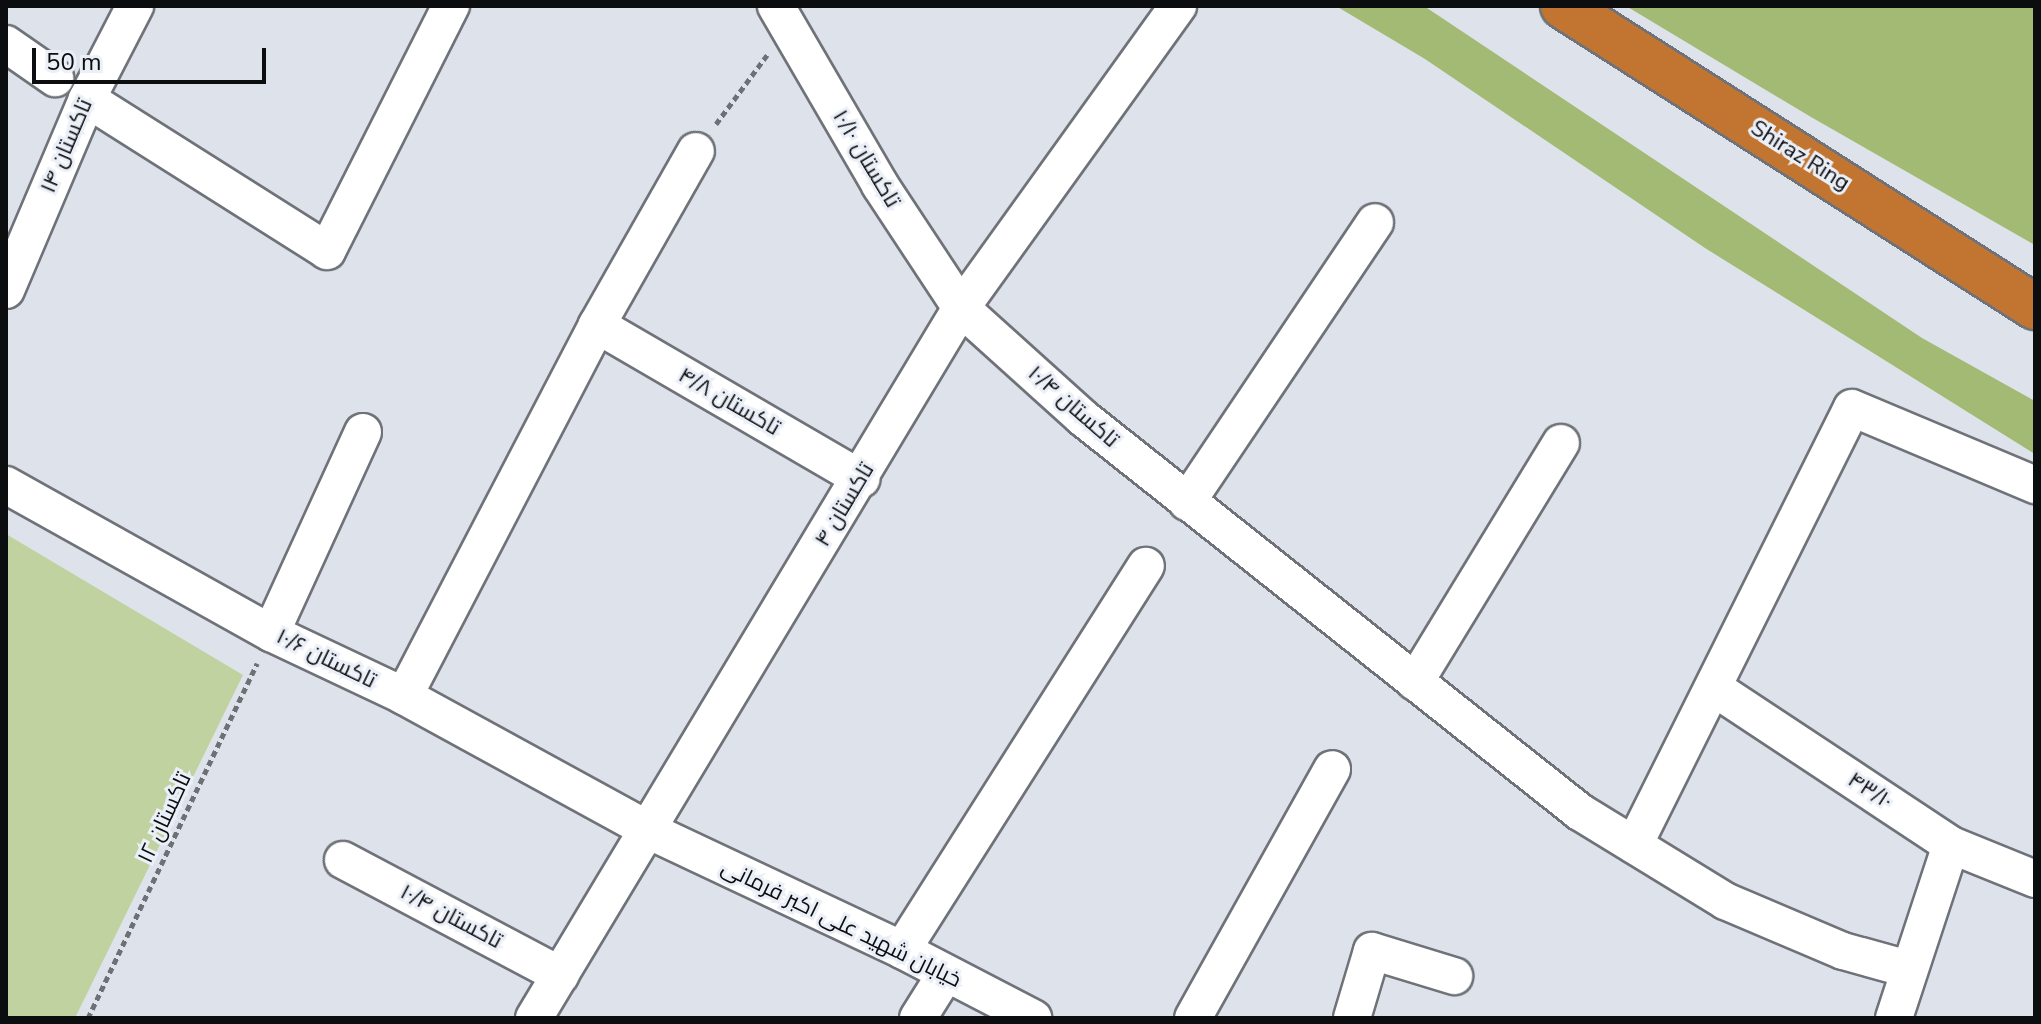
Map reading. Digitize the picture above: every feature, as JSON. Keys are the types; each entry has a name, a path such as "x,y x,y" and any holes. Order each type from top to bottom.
{"highway":[{"name":"Shiraz Ring","path":"1563,6 2035,307"}],"street":[{"name":"تاکستان ۱۴","path":"6,290 87,99 135,6"},
{"path":"87,99 327,251 451,6"},
{"name":"تاکستان ۴","path":"534,1018 862,479 961,308 1178,6"},
{"name":"تاکستان ۱۰/۱۰","path":"782,16 880,185 961,308"},
{"path":"6,44 55,78"},
{"path":"404,696 597,325 696,151"},
{"path":"1187,502 1375,222"},
{"name":"تاکستان ۱۰/۴","path":"961,308 1083,418 1580,812 1725,901 1843,951 1908,969"},
{"name":"تاکستان ۴/۸","path":"597,325 862,479"},
{"path":"1634,845 1852,408 2035,485"},
{"path":"271,633 363,432"},
{"path":"1415,682 1561,443"},
{"name":"تاکستان ۱۰/۶","path":"6,485 271,633 404,696 648,830"},
{"path":"902,950 1146,566"},
{"name":"۴۳/۱۰","path":"1714,688 1951,845 2035,879"},
{"path":"1193,1018 1332,769"},
{"name":"خیابان شهید علی اکبر فرمانی","path":"648,830 902,950 1033,1018"},
{"path":"1894,1018 1951,845"},
{"name":"تاکستان ۱۰/۴","path":"343,860 560,975"},
{"path":"1352,1018 1372,951 1454,976"},
{"path":"918,1018 945,975"}],"path":[{"path":"696,151 782,16"},
{"name":"تاکستان ۱۲","path":"88,1018 271,633"}],"green space":[{"path":"1336,6 1424,6 1922,338 2035,401 2035,454 1705,248 1425,59"},
{"path":"1626,6 2035,6 2035,245 1811,117"},
{"path":"6,534 243,675 75,1018 6,1018"}]}
